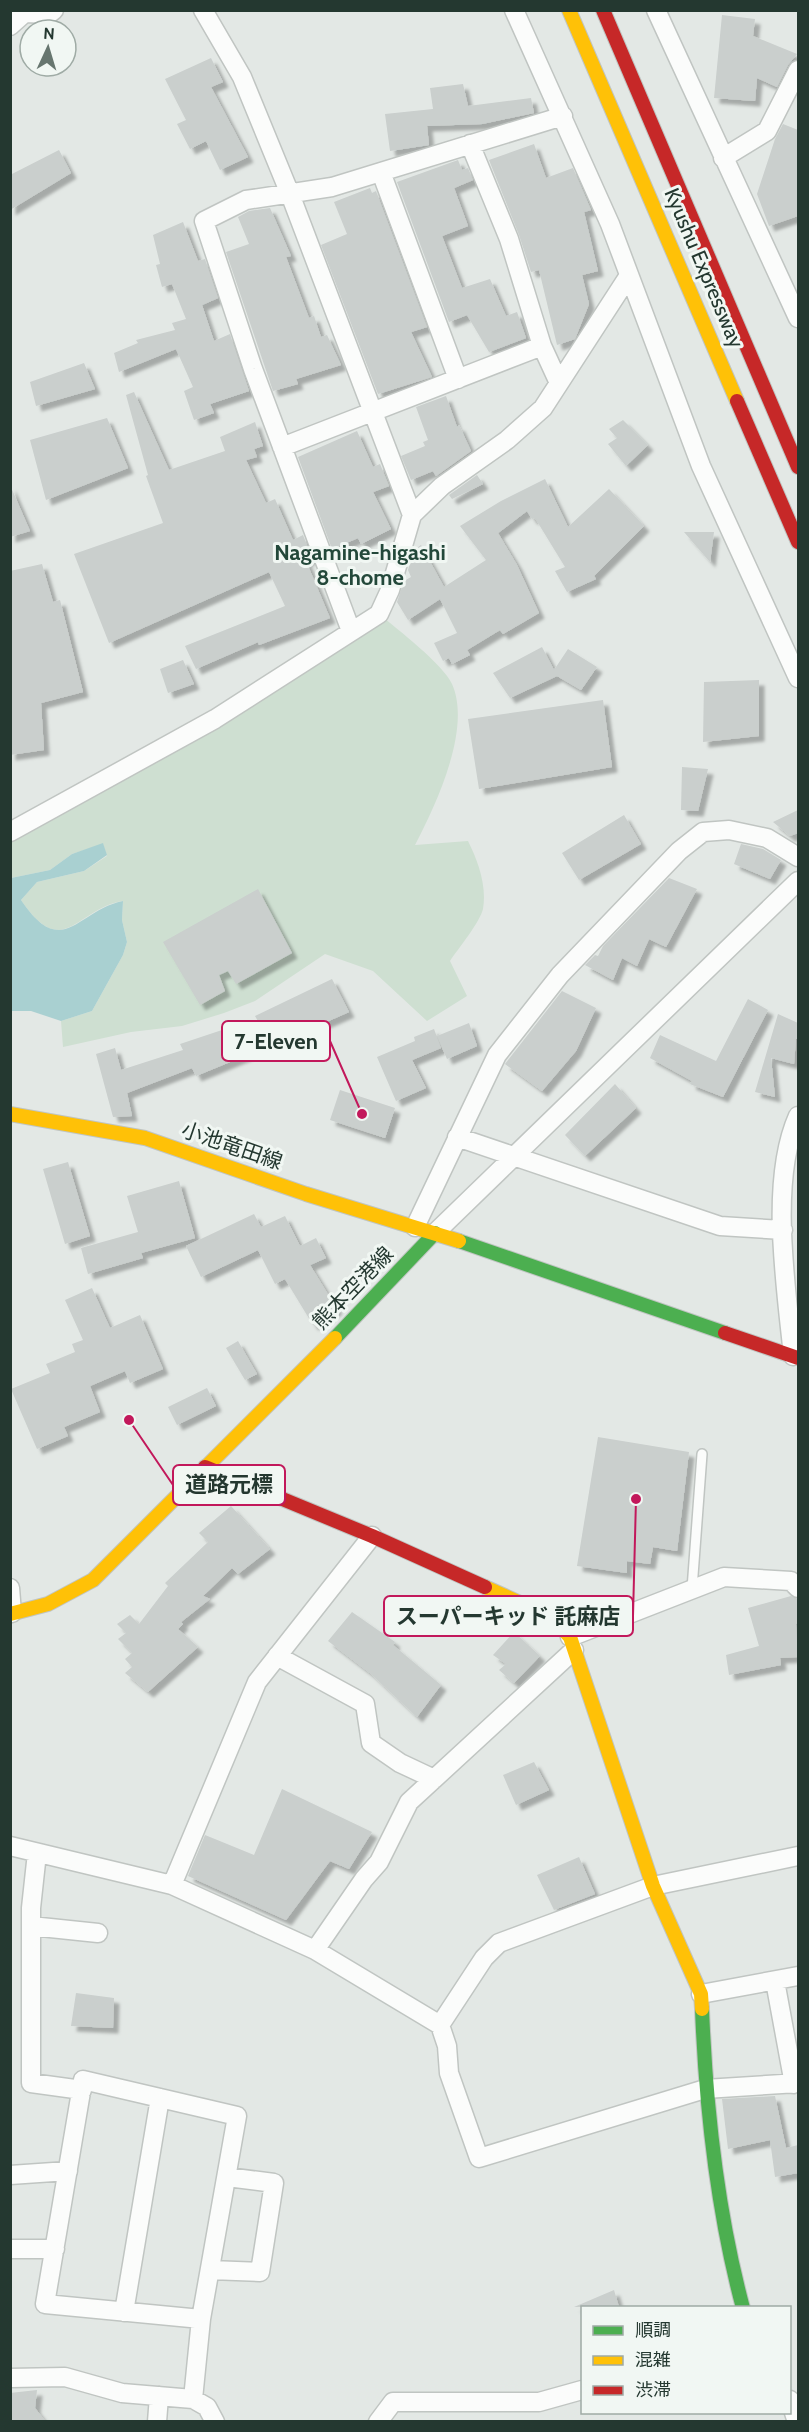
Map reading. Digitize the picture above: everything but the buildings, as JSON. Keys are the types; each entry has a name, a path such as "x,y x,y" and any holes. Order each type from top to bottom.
{"main road":[{"path":"558,10 642,177"},
{"name":"Kyushu Expressway","path":"569,10 798,542"},
{"name":"Kyushu Expressway","path":"603,10 798,467"},
{"name":"小池竜田線","path":"10,1114 145,1138 306,1194 435,1233"},
{"path":"435,1233 796,1357"},
{"name":"熊本空港線","path":"11,1614 48,1604 93,1580 346,1328 435,1233"},
{"path":"205,1467 372,1536 553,1618 572,1643 653,1886 701,1994 705,2089 728,2249 743,2306"}],"street":[{"path":"10,26 27,12 49,14 54,10"},
{"path":"203,10 242,77 290,194 412,515"},
{"path":"514,10 610,224 628,277 701,466 798,678"},
{"path":"656,10 798,318"},
{"path":"723,158 766,131 798,70"},
{"path":"351,631 282,447 204,221 246,200 332,187 563,116"},
{"path":"470,144 509,239 542,346 559,383"},
{"path":"381,172 458,379"},
{"path":"10,832 215,719 379,614 390,590 412,515 442,486 507,440 543,408 628,277"},
{"path":"282,447 542,346"},
{"path":"415,1227 498,1055 560,975 679,851 703,832 729,830 767,838 798,857"},
{"path":"435,1233 798,881"},
{"path":"796,1357 783,1230 782,1196 789,1136 798,1116"},
{"path":"457,1137 720,1226 783,1230"},
{"path":"172,1885 257,1682 372,1536"},
{"path":"315,1950 359,1886 380,1862 409,1802 572,1643 724,1577 791,1581 798,1588"},
{"path":"10,1588 11,1614"},
{"path":"277,1656 365,1704 371,1743 400,1763 434,1779"},
{"path":"10,1846 172,1885 315,1950 440,2025 447,2046 448,2073 479,2158 705,2089 796,2084 775,1981"},
{"path":"37,1853 32,1926 31,2083 81,2090"},
{"path":"440,2025 484,1958 499,1943 653,1886 798,1856"},
{"path":"32,1926 98,1933"},
{"path":"701,1994 798,1976"},
{"path":"193,2400 201,2319 237,2116 83,2080 45,2304 201,2319"},
{"path":"124,2312 160,2098"},
{"path":"10,2175 68,2171"},
{"path":"210,2270 260,2272 274,2183 226,2177"},
{"path":"10,2249 54,2249"},
{"path":"10,2378 65,2377 122,2393 193,2400 207,2407 215,2421"},
{"path":"378,2421 393,2402 538,2402 581,2390"},
{"path":"157,2421 159,2396"},
{"path":"791,2405 797,2421"}],"lane":[{"path":"692,1589 702,1454"}],"green space":[{"path":"379,614 419,647 447,676 457,702 458,722 449,766 415,845 468,841 478,865 484,891 483,909 450,961 467,996 427,1021 373,971 325,954 255,1001 224,1013 182,1026 131,1032 63,1047 61,1021 92,1011 123,955 127,942 122,920 123,901 107,906 70,927 60,930 48,928 21,900 37,882 84,871 107,856 103,844 72,854 50,870 11,878 10,832"}],"water":[{"path":"103,843 107,855 84,871 37,882 21,900 48,928 60,930 70,927 107,906 123,901 122,920 127,942 123,955 92,1011 61,1021 31,1011 11,1011 11,878 50,870 72,854"}],"traffic: fast":[{"path":"335,1338 435,1233"},
{"path":"459,1241 725,1333"},
{"path":"702,2009 706,2085 714,2160 726,2235 743,2306"}],"traffic: slow":[{"path":"569,10 737,401"},
{"path":"10,1114 145,1138 306,1194 459,1241"},
{"path":"10,1614 48,1604 93,1580 335,1338"},
{"path":"485,1587 553,1618 570,1637 653,1886 701,1994 702,2009"}],"traffic: jam":[{"path":"603,10 798,467"},
{"path":"737,401 798,542"},
{"path":"725,1333 798,1358"},
{"path":"205,1467 372,1536 485,1587"}],"place":[{"name":"7-Eleven","path":"362,1114"},
{"name":"道路元標","path":"129,1420"},
{"name":"スーパーキッド 託麻店","path":"636,1499"}],"district":[{"name":"Nagamine-higashi 8-chome","path":"360,564"}]}
